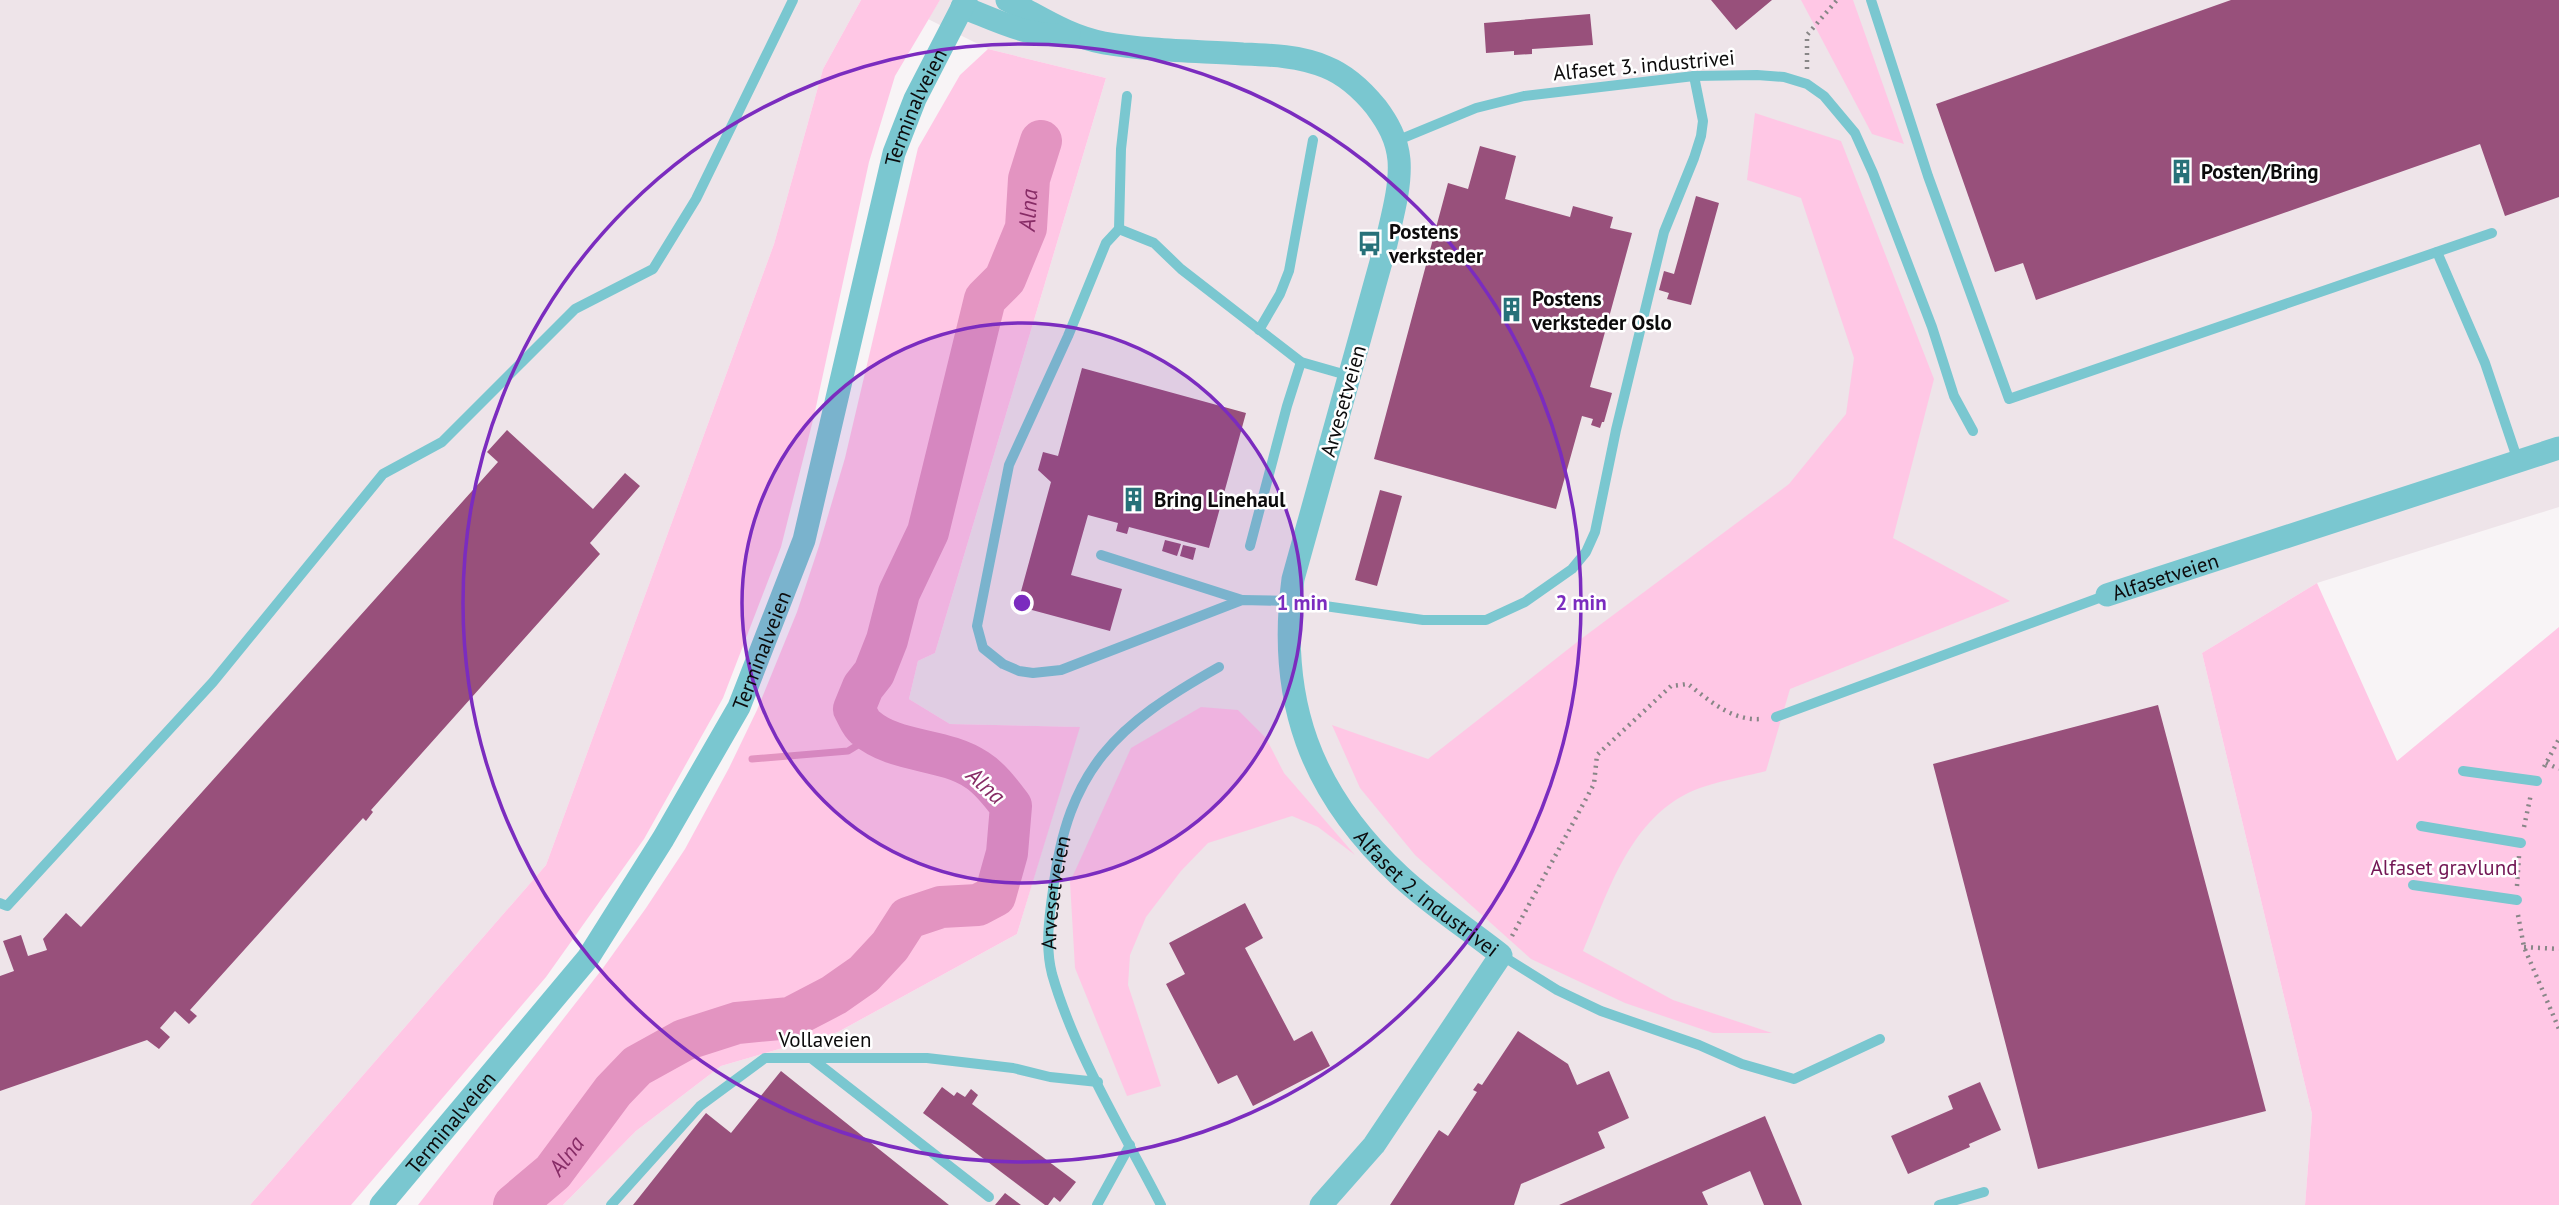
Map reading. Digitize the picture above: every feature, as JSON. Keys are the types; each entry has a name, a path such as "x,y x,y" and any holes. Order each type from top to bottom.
{"street":[{"name":"Terminalveien","path":"1007,0 1041,16 1069,34 1102,43 1141,48 1276,55 1329,68 1354,84 1386,120 1396,141"},
{"name":"Terminalveien","path":"381,1205 588,958 663,839 739,707 804,540 894,153 915,99 964,4 1032,34 1069,34"},
{"name":"Arvesetveien","path":"1289,662 1293,579 1393,214 1399,162 1396,141"},
{"name":"Alfasetveien","path":"2107,595 2559,448"},
{"name":"Alfaset 2. industrivei","path":"1289,662 1292,692 1309,748 1321,777 1353,824 1401,877 1501,955 1374,1146 1321,1205"}],"lane":[{"path":"0,903 7,906 214,682 383,474 442,442 575,309 653,269 696,199 793,0"},
{"path":"1871,0 1928,176 2009,399 2492,233"},
{"name":"Alfaset 3. industrivei","path":"1396,141 1476,108 1524,96 1694,76 1757,75 1784,77 1807,84 1825,96 1855,133 1933,327 1954,396 1973,431"},
{"path":"1101,555 1242,600 1290,601 1423,620 1486,620 1525,602 1572,569 1586,552 1595,532 1616,430 1664,232 1701,136 1703,121 1694,76"},
{"path":"1127,96 1121,149 1119,229 1106,243 1068,336 1009,465 981,600 977,626 979,638 991,656 1019,671 1033,673 1061,670 1242,600"},
{"path":"1259,330 1280,294 1289,271 1313,140"},
{"path":"1119,229 1154,243 1181,270 1301,362 1350,376"},
{"path":"2437,252 2485,363 2518,461"},
{"path":"1250,547 1301,362"},
{"name":"Alfasetveien","path":"1776,717 2107,595"},
{"name":"Arvesetveien","path":"1161,1205 1065,1017 1051,971 1048,931 1060,845 1071,807 1100,756 1118,736 1182,688 1219,667"},
{"path":"2463,771 2537,781"},
{"path":"2421,826 2521,843"},
{"path":"2413,885 2517,900"},
{"path":"1501,955 1557,990 1601,1011 1699,1045 1742,1064 1794,1079 1880,1039"},
{"name":"Vollaveien","path":"611,1205 700,1106 765,1058 927,1058 1098,1082"},
{"path":"811,1058 989,1197"},
{"path":"1097,1205 1130,1145"},
{"path":"1939,1205 1984,1192"}],"path":[{"path":"1807,84 1807,35 1837,0"},
{"path":"1501,955 1594,784 1597,755 1617,735 1671,686 1688,684 1722,710 1752,719"},
{"path":"2559,739 2530,797 2521,843 2517,900 2524,947 2559,1029"},
{"path":"2546,763 2559,769"},
{"path":"2524,947 2559,949"}],"shaded area":[{"path":"0,0 861,0 823,69 774,244 546,865 250,1205 0,1205"},
{"path":"940,0 2559,0 2559,507 2317,583 2202,653 2312,1114 2305,1205 563,1205 636,1131 721,1066 838,1032 1017,934 1079,727 950,724 909,699 918,661 935,653 1106,78 988,49 928,19"}],"green space":[{"path":"861,0 940,0 895,76 869,162 814,416 781,547 723,698 644,839 546,977 351,1205 250,1205 546,865 774,244 823,69"},
{"path":"1801,0 1853,0 1904,144 1872,134"},
{"path":"988,49 1106,78 935,653 918,661 909,699 950,724 1080,727 1017,934 838,1032 721,1066 636,1131 563,1205 418,1205 603,968 646,908 685,849 729,768 757,710 797,612 819,546 845,458 918,148 960,75"},
{"path":"1755,113 1841,141 1934,379 1893,538 2010,601 1790,689 1766,771 1715,783 1688,793 1667,806 1635,841 1611,883 1583,951 1673,1000 1772,1033 1713,1033 1625,1003 1531,959 1415,855 1360,788 1332,725 1428,759 1581,639 1789,484 1846,414 1854,358 1801,198 1747,180"},
{"name":"Alfaset gravlund","path":"2317,583 2397,761 2559,627 2559,1205 2305,1205 2312,1114 2202,653"},
{"path":"1201,707 1238,710 1266,738 1284,773 1355,855 1318,827 1292,816 1208,843 1181,871 1146,917 1130,955 1128,985 1161,1086 1127,1096 1075,968 1070,882 1131,748"}],"building":[{"path":"1711,0 1772,0 1736,30"},
{"name":"Posten/Bring","path":"2231,0 2559,0 2559,197 2505,216 2480,144 2036,300 2023,263 1995,272 1936,104"},
{"path":"1590,14 1593,45 1532,49 1532,54 1514,55 1514,51 1486,53 1484,23"},
{"name":"Postens verksteder Oslo","path":"1480,146 1516,156 1505,199 1570,217 1573,206 1613,217 1610,228 1632,233 1590,387 1612,393 1600,428 1591,425 1593,419 1582,416 1556,509 1374,459 1448,183 1468,189"},
{"path":"1696,196 1719,203 1691,305 1667,299 1669,293 1659,290 1664,271 1674,274"},
{"name":"Bring Linehaul","path":"1082,368 1246,413 1209,548 1129,527 1127,534 1116,531 1118,523 1088,515 1071,575 1122,589 1110,631 1017,606 1051,482 1038,470 1043,452 1058,456"},
{"path":"507,430 593,509 625,473 640,486 590,543 600,554 371,810 373,812 366,821 363,818 190,1010 197,1016 189,1024 175,1011 160,1028 170,1037 159,1049 147,1040 0,1091 0,976 14,971 3,941 21,935 28,956 47,950 43,939 66,913 81,927 498,462 487,452"},
{"path":"1380,490 1402,496 1377,586 1355,580"},
{"path":"1165,540 1181,544 1177,556 1162,551"},
{"path":"1183,545 1196,548 1193,560 1180,556"},
{"path":"2158,705 2266,1111 2038,1169 1933,764"},
{"path":"1245,903 1263,938 1245,948 1294,1041 1312,1031 1330,1066 1253,1106 1237,1075 1218,1084 1166,984 1185,974 1169,943"},
{"path":"1518,1031 1568,1064 1577,1085 1609,1071 1629,1118 1598,1132 1605,1148 1521,1184 1514,1205 1390,1205 1439,1130 1448,1136 1477,1092 1473,1090 1478,1083 1482,1085"},
{"path":"781,1071 949,1205 633,1205 706,1113 731,1133"},
{"path":"1980,1082 2001,1130 1969,1144 1970,1147 1908,1174 1891,1136 1953,1109 1948,1096"},
{"path":"942,1087 954,1096 957,1092 965,1097 971,1089 978,1095 972,1104 1076,1182 1060,1202 1054,1197 1045,1205 923,1113"},
{"path":"1765,1116 1802,1205 1764,1205 1750,1171 1702,1192 1708,1205 1559,1205"},
{"path":"1005,1193 1021,1205 995,1205"}],"waterway":[{"name":"Alna","path":"514,1205 553,1172 613,1091 637,1066 684,1040 737,1023 790,1018 834,995 864,974 890,946 908,918 941,907 978,905 995,896 1007,853 1011,806 977,770 950,757 877,736 863,725 854,709 863,687 874,673 887,640 899,593 928,532 985,299 1005,279 1026,228 1029,179 1041,141"},
{"path":"752,759 848,751 876,734"}],"place":[{"name":"Posten/Bring","path":"2181,171"},
{"name":"Postens verksteder","path":"1369,243"},
{"name":"Postens verksteder Oslo","path":"1512,310"},
{"name":"Bring Linehaul","path":"1134,499"}]}
